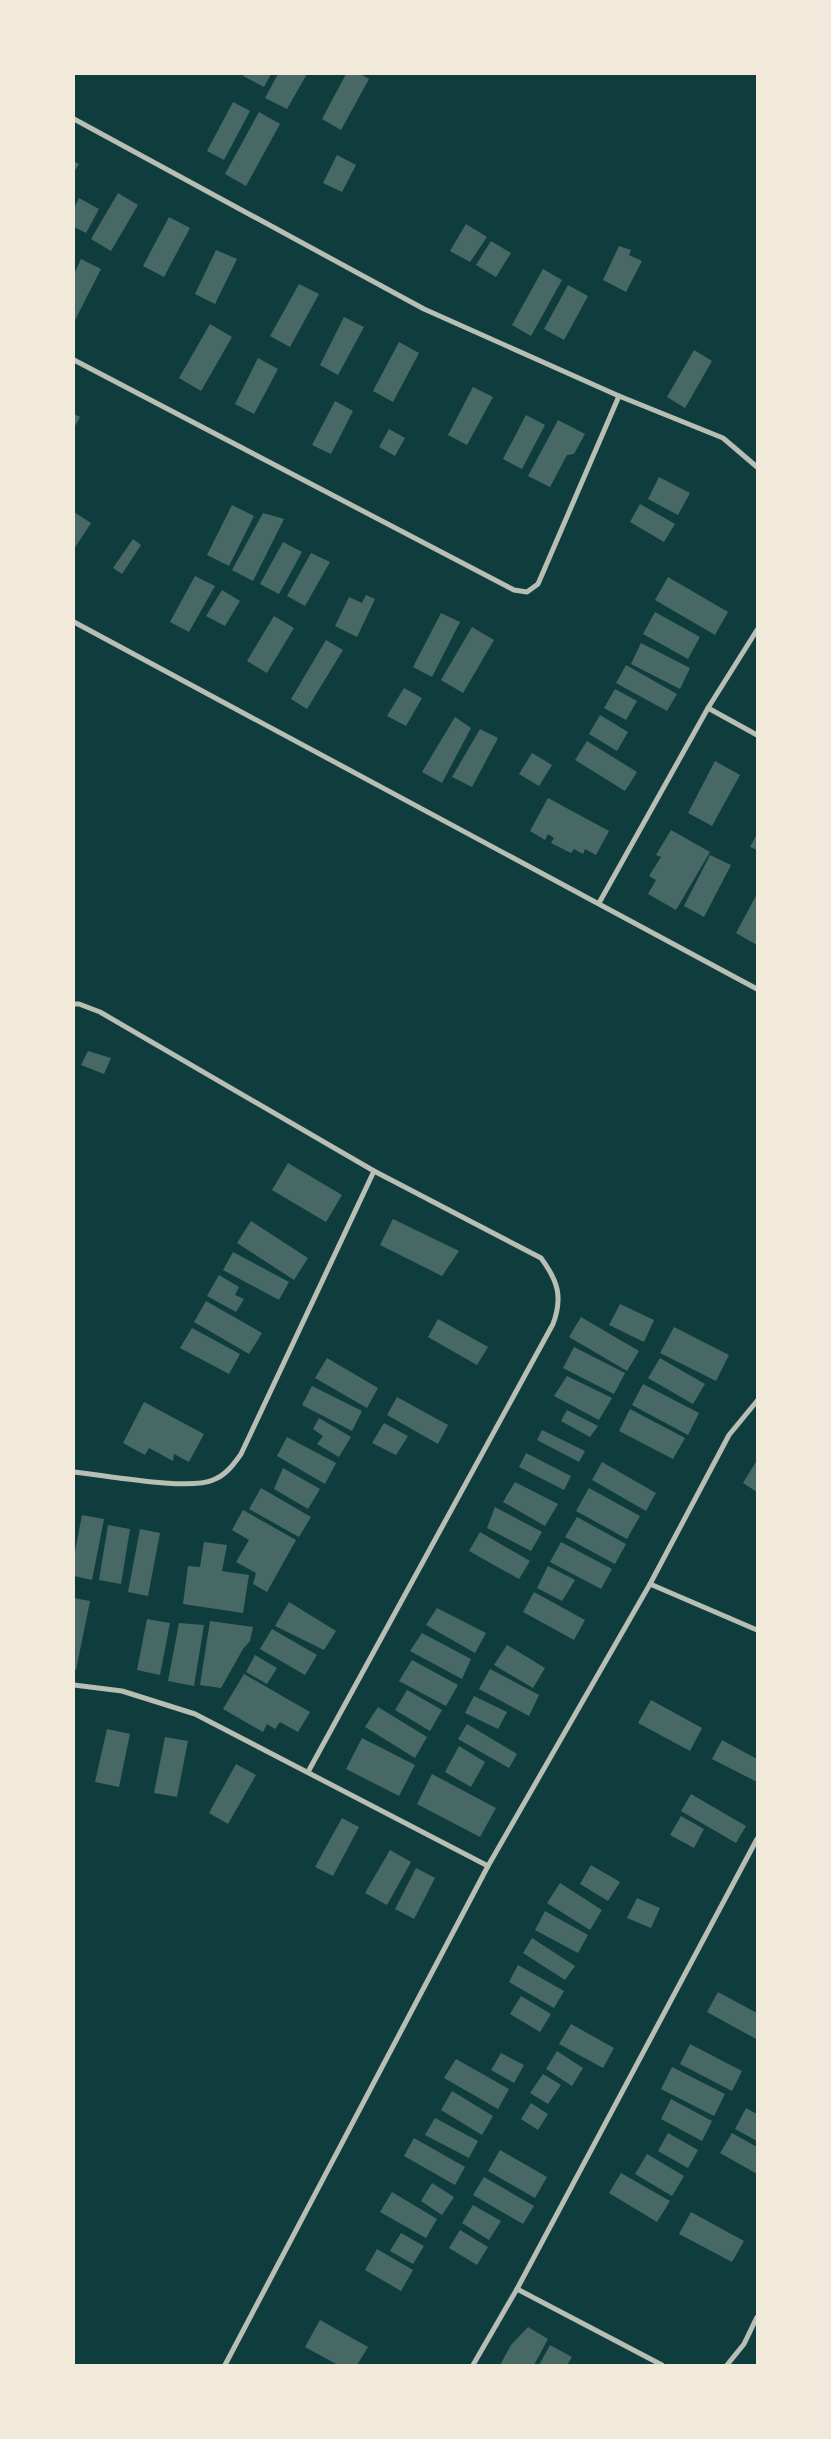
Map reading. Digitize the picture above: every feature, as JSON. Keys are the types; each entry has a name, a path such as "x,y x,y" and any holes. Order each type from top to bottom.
{"street":[{"path":"74,119 424,309 619,396 723,438 757,467"},
{"path":"74,360 514,590 527,592 538,584 619,396"},
{"path":"74,622 757,989"},
{"path":"599,903 708,708 757,630"},
{"path":"708,708 757,736"},
{"path":"74,1004 100,1012 374,1171 542,1258 552,1272 557,1289 559,1308 548,1332 308,1772"},
{"path":"74,1472 183,1484 213,1481 229,1471 241,1454 374,1171"},
{"path":"225,2365 488,1866 650,1584 729,1434 757,1401"},
{"path":"650,1584 757,1630"},
{"path":"74,1685 122,1692 195,1714 488,1866"},
{"path":"474,2365 518,2289 757,1839"},
{"path":"518,2289 662,2365"},
{"path":"728,2365 744,2344 757,2317"}],"building":[{"path":"244,74 271,74 264,87 243,76"},
{"path":"278,74 307,74 287,109 265,98"},
{"path":"346,74 360,74 369,79 341,130 322,119"},
{"path":"233,102 250,111 224,160 207,151"},
{"path":"259,112 280,124 246,186 225,174"},
{"path":"337,155 356,165 342,192 323,183"},
{"path":"74,161 79,164 74,172"},
{"path":"118,193 138,205 111,251 91,239"},
{"path":"79,198 99,209 86,233 74,227 74,208"},
{"path":"169,217 190,228 164,277 143,266"},
{"path":"466,224 487,237 470,262 450,251"},
{"path":"491,241 511,253 496,277 476,265"},
{"path":"619,246 631,250 629,255 642,261 626,292 603,280"},
{"path":"216,250 237,259 215,304 195,294"},
{"path":"81,259 101,269 74,322 74,274"},
{"path":"543,269 562,280 531,336 512,325"},
{"path":"299,284 319,294 290,347 270,336"},
{"path":"568,285 588,296 564,340 544,329"},
{"path":"344,317 364,327 338,375 320,365"},
{"path":"210,324 232,337 201,391 179,378"},
{"path":"399,342 419,353 393,402 373,391"},
{"path":"694,350 712,361 685,408 667,397"},
{"path":"258,358 278,369 254,414 235,404"},
{"path":"473,387 493,397 467,445 448,435"},
{"path":"335,401 353,411 331,454 312,445"},
{"path":"74,414 80,417 74,428"},
{"path":"526,415 545,425 522,469 503,459"},
{"path":"558,420 585,434 574,454 567,455 550,487 528,476"},
{"path":"389,429 405,438 395,456 379,447"},
{"path":"659,477 690,493 678,515 648,499"},
{"path":"640,504 675,524 664,542 630,522"},
{"path":"232,505 254,516 229,566 207,555"},
{"path":"74,512 91,523 74,549"},
{"path":"263,513 284,519 253,581 232,570"},
{"path":"133,539 141,545 122,574 113,568"},
{"path":"283,542 302,552 279,594 260,584"},
{"path":"311,553 330,562 305,606 287,596"},
{"path":"195,576 215,586 189,632 170,622"},
{"path":"668,577 728,612 715,635 655,600"},
{"path":"222,590 240,601 225,626 206,616"},
{"path":"366,595 375,599 357,637 335,626 349,597 362,603"},
{"path":"655,612 700,637 688,659 643,634"},
{"path":"441,613 460,622 432,677 413,667"},
{"path":"274,616 294,628 267,673 247,661"},
{"path":"472,627 494,640 463,693 441,680"},
{"path":"326,640 343,650 307,709 291,699"},
{"path":"641,643 690,668 680,689 631,664"},
{"path":"626,665 677,694 667,711 616,683"},
{"path":"404,688 422,698 406,726 387,716"},
{"path":"615,689 637,701 626,720 604,708"},
{"path":"600,715 628,732 617,751 589,734"},
{"path":"455,717 471,728 442,783 422,772"},
{"path":"480,729 498,738 472,787 452,777"},
{"path":"587,741 637,772 625,791 575,760"},
{"path":"532,753 552,765 539,786 519,774"},
{"path":"715,761 740,775 712,826 688,813"},
{"path":"548,798 609,831 596,855 585,849 583,854 574,849 571,853 551,843 554,838 548,834 545,840 530,831"},
{"path":"671,830 710,852 676,910 648,894 656,880 649,876 661,857 656,855"},
{"path":"757,834 757,850 750,847"},
{"path":"710,855 731,865 704,917 684,906"},
{"path":"757,894 757,945 736,933"},
{"path":"88,1051 111,1058 104,1074 81,1065"},
{"path":"288,1163 342,1195 326,1222 272,1190"},
{"path":"393,1219 459,1251 442,1276 380,1245"},
{"path":"251,1221 308,1258 294,1280 237,1243"},
{"path":"233,1252 289,1282 279,1300 223,1270"},
{"path":"219,1275 239,1287 235,1295 244,1299 236,1312 207,1296"},
{"path":"206,1301 262,1333 249,1354 194,1322"},
{"path":"620,1304 654,1320 644,1342 609,1325"},
{"path":"581,1317 639,1351 627,1371 569,1337"},
{"path":"438,1319 488,1347 477,1365 428,1337"},
{"path":"674,1327 729,1355 716,1381 660,1353"},
{"path":"192,1328 240,1354 229,1374 180,1348"},
{"path":"574,1347 625,1373 614,1394 563,1368"},
{"path":"327,1358 378,1388 367,1408 315,1378"},
{"path":"660,1358 705,1384 693,1404 648,1378"},
{"path":"567,1376 612,1398 599,1420 554,1396"},
{"path":"643,1384 699,1413 688,1435 632,1405"},
{"path":"312,1386 362,1411 352,1431 302,1405"},
{"path":"397,1397 448,1425 438,1444 387,1415"},
{"path":"144,1402 204,1434 189,1462 174,1454 173,1461 149,1448 145,1455 123,1443"},
{"path":"630,1409 685,1438 673,1459 619,1431"},
{"path":"567,1410 598,1426 590,1437 561,1421"},
{"path":"319,1418 351,1437 339,1457 317,1444 323,1436 313,1429"},
{"path":"384,1423 408,1436 396,1455 372,1443"},
{"path":"542,1430 585,1451 579,1462 537,1440"},
{"path":"287,1437 336,1463 325,1484 277,1456"},
{"path":"526,1453 571,1476 564,1490 519,1467"},
{"path":"757,1460 757,1492 743,1483"},
{"path":"602,1462 656,1493 646,1511 592,1480"},
{"path":"283,1468 320,1489 308,1509 274,1489"},
{"path":"515,1482 558,1504 545,1526 503,1502"},
{"path":"261,1488 311,1517 299,1537 249,1509"},
{"path":"589,1488 640,1516 627,1539 576,1511"},
{"path":"495,1507 542,1532 531,1551 487,1528"},
{"path":"243,1510 296,1540 267,1592 253,1584 256,1573 236,1562 249,1540 232,1530"},
{"path":"82,1515 104,1519 92,1580 74,1576 74,1557"},
{"path":"577,1517 626,1544 615,1564 565,1537"},
{"path":"108,1525 130,1529 121,1584 99,1580"},
{"path":"140,1529 160,1533 148,1596 128,1592"},
{"path":"480,1532 530,1561 519,1579 469,1551"},
{"path":"204,1542 227,1545 222,1571 249,1575 243,1613 183,1604 188,1566 200,1567"},
{"path":"561,1542 612,1569 601,1589 550,1562"},
{"path":"548,1566 575,1580 562,1601 537,1588"},
{"path":"534,1592 585,1620 574,1640 523,1612"},
{"path":"74,1598 90,1601 76,1670 74,1669"},
{"path":"289,1602 336,1631 324,1650 275,1626"},
{"path":"437,1608 486,1633 475,1653 426,1625"},
{"path":"147,1619 170,1623 160,1675 137,1670"},
{"path":"210,1621 253,1627 250,1641 243,1649 221,1688 200,1685"},
{"path":"179,1623 204,1625 194,1686 168,1681"},
{"path":"272,1629 317,1655 305,1675 260,1649"},
{"path":"422,1633 471,1659 462,1679 410,1651"},
{"path":"507,1645 545,1668 533,1688 494,1665"},
{"path":"255,1655 277,1668 267,1684 246,1672"},
{"path":"412,1660 458,1685 446,1706 399,1681"},
{"path":"490,1669 539,1695 529,1716 479,1689"},
{"path":"244,1674 310,1712 298,1732 280,1722 275,1729 267,1724 263,1732 223,1709"},
{"path":"407,1690 442,1710 430,1731 395,1710"},
{"path":"474,1696 507,1712 498,1729 465,1713"},
{"path":"651,1700 702,1728 690,1751 638,1723"},
{"path":"378,1707 427,1737 415,1758 365,1727"},
{"path":"467,1724 517,1754 509,1768 458,1739"},
{"path":"107,1729 130,1734 119,1787 95,1782"},
{"path":"165,1737 188,1741 177,1797 154,1793"},
{"path":"362,1738 415,1765 399,1796 346,1769"},
{"path":"722,1740 757,1759 757,1782 712,1759"},
{"path":"459,1746 485,1762 471,1787 445,1772"},
{"path":"236,1764 256,1775 228,1824 209,1813"},
{"path":"432,1774 496,1808 480,1837 417,1804"},
{"path":"691,1794 746,1826 736,1843 681,1811"},
{"path":"681,1816 704,1829 694,1848 670,1835"},
{"path":"342,1818 359,1827 333,1876 315,1867"},
{"path":"390,1850 411,1862 387,1905 365,1893"},
{"path":"591,1865 620,1882 608,1901 580,1884"},
{"path":"416,1868 435,1878 414,1919 395,1909"},
{"path":"560,1883 602,1910 590,1930 547,1903"},
{"path":"637,1898 660,1908 651,1928 627,1918"},
{"path":"545,1911 588,1935 578,1953 535,1930"},
{"path":"532,1938 575,1966 565,1980 523,1953"},
{"path":"518,1965 564,1991 554,2008 509,1982"},
{"path":"718,1992 757,2013 756,2039 707,2012"},
{"path":"521,1996 551,2014 540,2032 510,2014"},
{"path":"571,2024 614,2048 603,2068 559,2044"},
{"path":"690,2044 742,2071 732,2091 680,2064"},
{"path":"557,2051 583,2068 572,2086 546,2069"},
{"path":"501,2053 524,2065 514,2083 491,2070"},
{"path":"456,2059 509,2089 498,2109 444,2078"},
{"path":"672,2067 725,2094 714,2116 661,2089"},
{"path":"543,2074 561,2085 548,2104 530,2093"},
{"path":"452,2091 493,2116 482,2135 441,2110"},
{"path":"671,2099 712,2121 702,2141 661,2119"},
{"path":"531,2103 548,2114 538,2130 521,2119"},
{"path":"746,2108 757,2114 757,2141 735,2129"},
{"path":"435,2118 478,2141 469,2158 425,2135"},
{"path":"668,2133 698,2150 688,2168 658,2151"},
{"path":"732,2133 757,2147 757,2174 720,2153"},
{"path":"414,2138 465,2167 455,2185 404,2156"},
{"path":"500,2150 547,2177 535,2198 488,2171"},
{"path":"647,2154 684,2176 672,2196 635,2174"},
{"path":"621,2173 670,2201 657,2222 609,2193"},
{"path":"484,2177 534,2206 523,2224 473,2195"},
{"path":"432,2183 454,2197 442,2215 421,2201"},
{"path":"392,2192 437,2219 426,2238 380,2212"},
{"path":"473,2205 501,2221 489,2240 462,2223"},
{"path":"691,2212 744,2241 732,2262 679,2234"},
{"path":"460,2230 488,2247 477,2265 449,2248"},
{"path":"401,2233 424,2246 413,2264 390,2251"},
{"path":"377,2249 413,2270 401,2291 365,2270"},
{"path":"320,2320 368,2347 357,2365 338,2365 305,2347"},
{"path":"528,2327 548,2339 534,2365 500,2365 511,2345"},
{"path":"550,2345 572,2357 567,2365 539,2365"}]}
